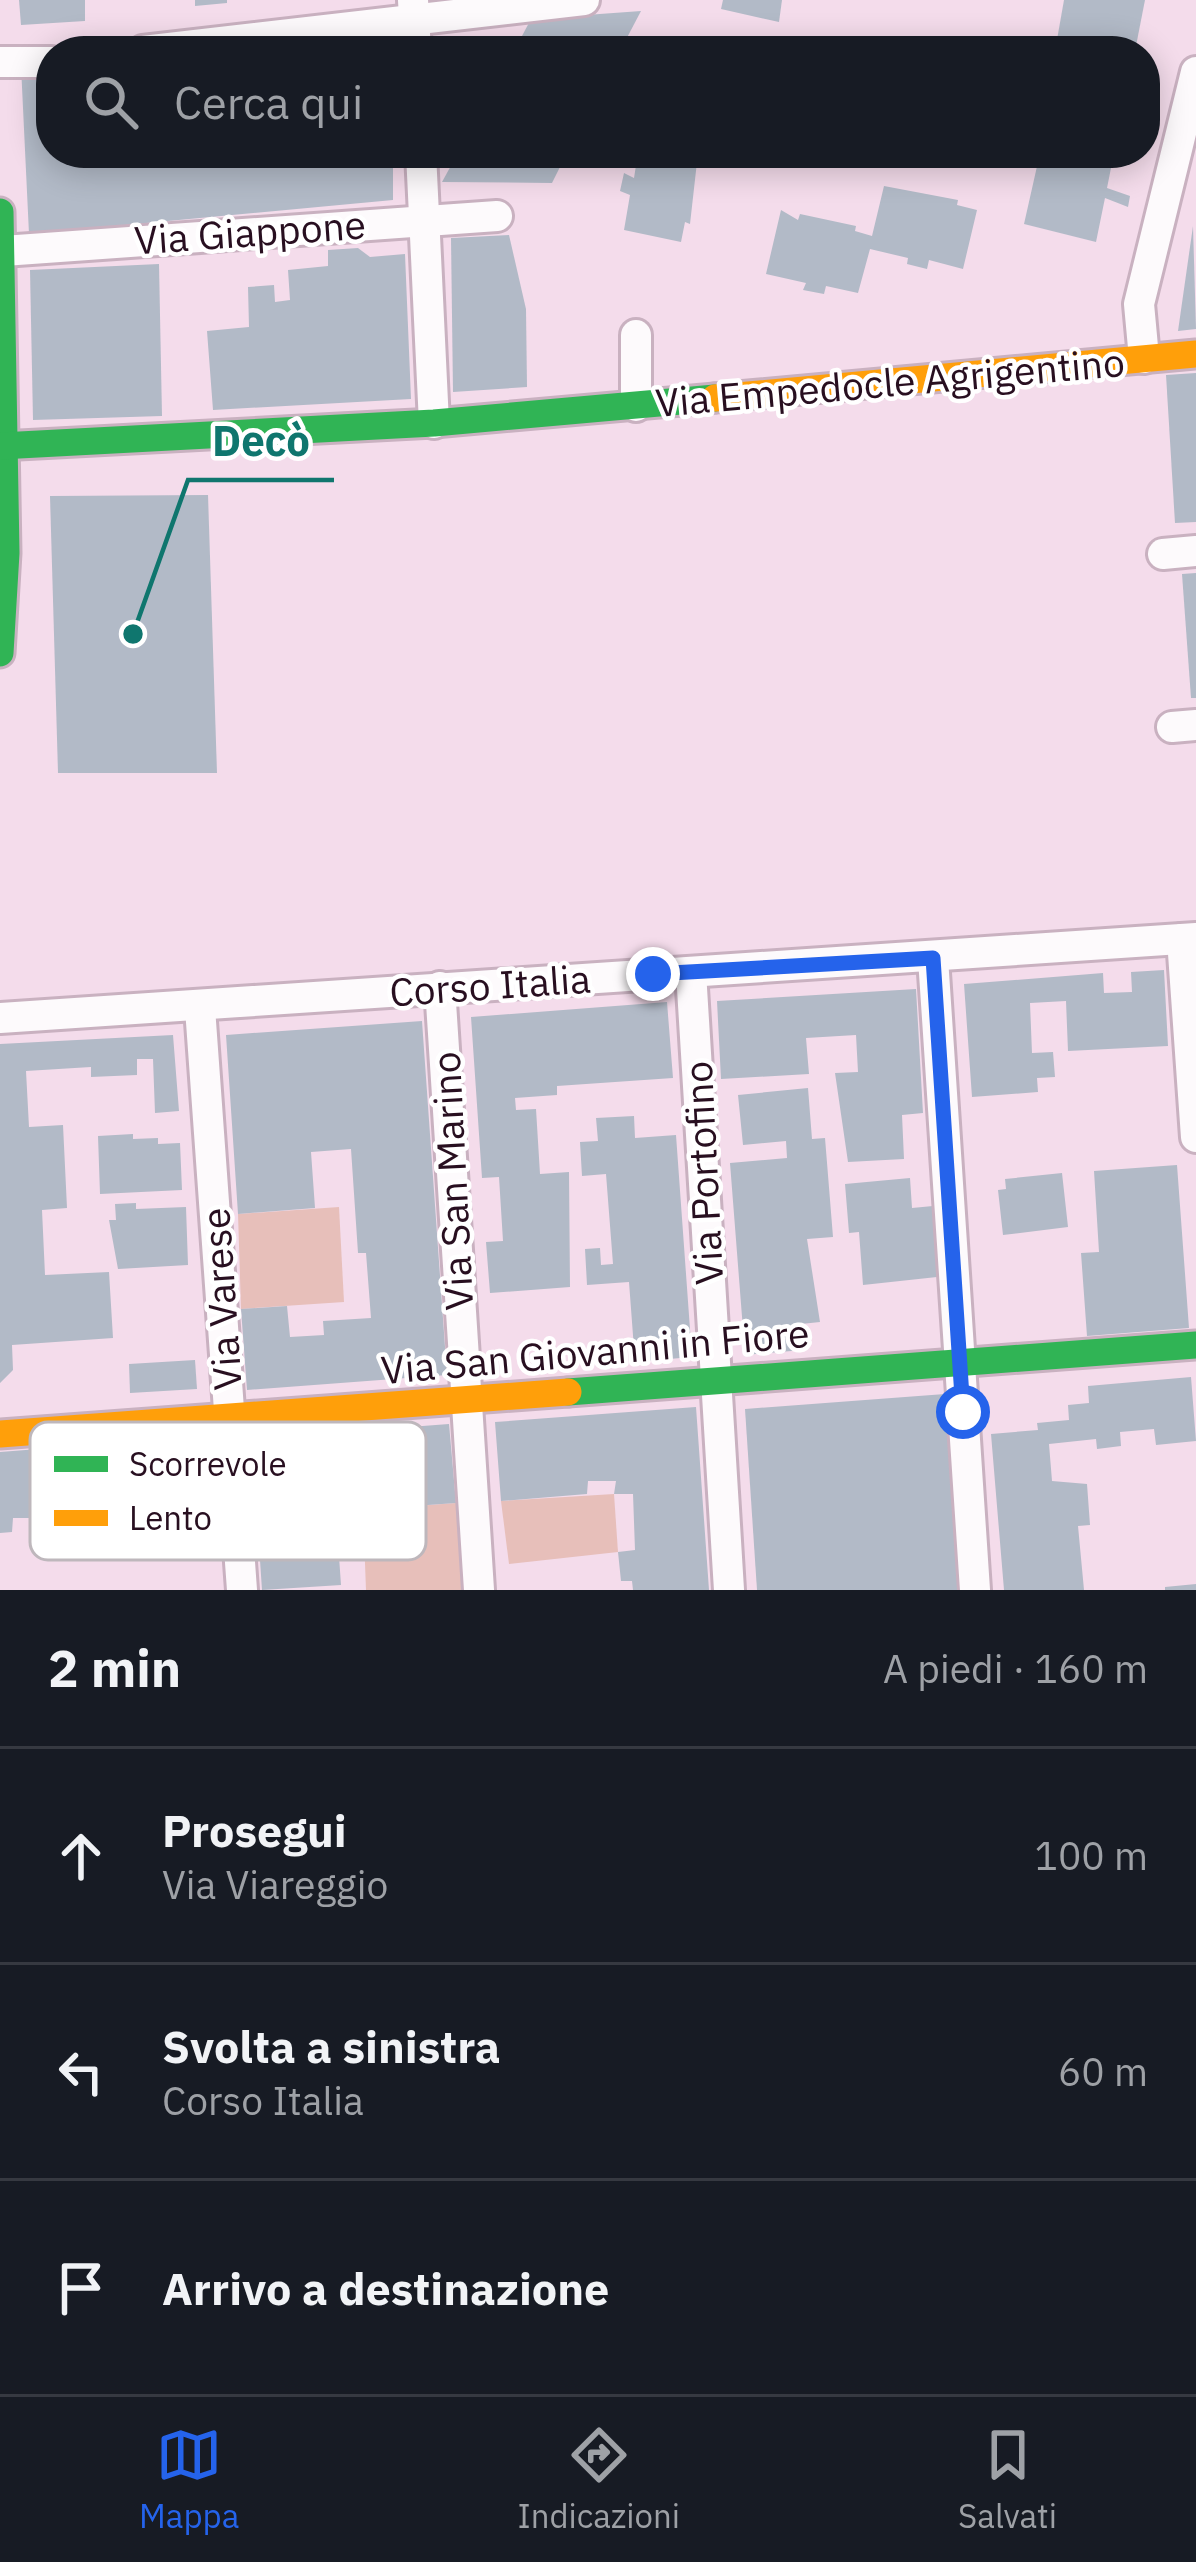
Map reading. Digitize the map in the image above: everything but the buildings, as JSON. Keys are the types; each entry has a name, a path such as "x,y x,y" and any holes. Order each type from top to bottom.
{"street":[{"path":"239,36 413,9 584,0"},
{"path":"0,62 36,62"},
{"path":"1144,358 1139,304 1196,72"},
{"path":"423,168 434,423"},
{"path":"0,212 5,611 0,653"},
{"name":"Via Giappone","path":"3,250 497,216"},
{"name":"Via Empedocle Agrigentino","path":"636,335 636,406"},
{"name":"Via Empedocle Agrigentino","path":"1,446 434,423 1196,354"},
{"path":"1163,554 1196,551"},
{"path":"1189,938 1196,1137"},
{"name":"Corso Italia","path":"0,1018 200,1009 440,987 1189,938"},
{"path":"933,958 975,1590"},
{"name":"Via Portofino","path":"691,972 730,1590"},
{"name":"Via San Marino","path":"440,987 478,1590"},
{"name":"Via Varese","path":"200,1009 230,1422"},
{"name":"Via San Giovanni in Fiore","path":"172,1422 1196,1345"},
{"name":"Via San Giovanni in Fiore","path":"0,1434 30,1432"},
{"name":"Via Varese","path":"240,1560 242,1590"}],"shaded area":[{"path":"339,1207 344,1302 241,1309 238,1214"},
{"path":"614,1494 618,1552 509,1564 501,1501"},
{"path":"456,1503 462,1590 366,1590 365,1560 426,1560 426,1505"}],"traffic: fast":[{"path":"0,212 6,553 0,653"},
{"path":"0,446 434,423 715,398"},
{"path":"568,1392 1196,1345"}],"traffic: slow":[{"path":"715,398 1196,354"},
{"path":"162,1422 568,1392"},
{"path":"0,1434 30,1432"}],"place":[{"name":"Decò","path":"133,634"}],"route":[{"path":"653,974 933,958 963,1412"}]}
